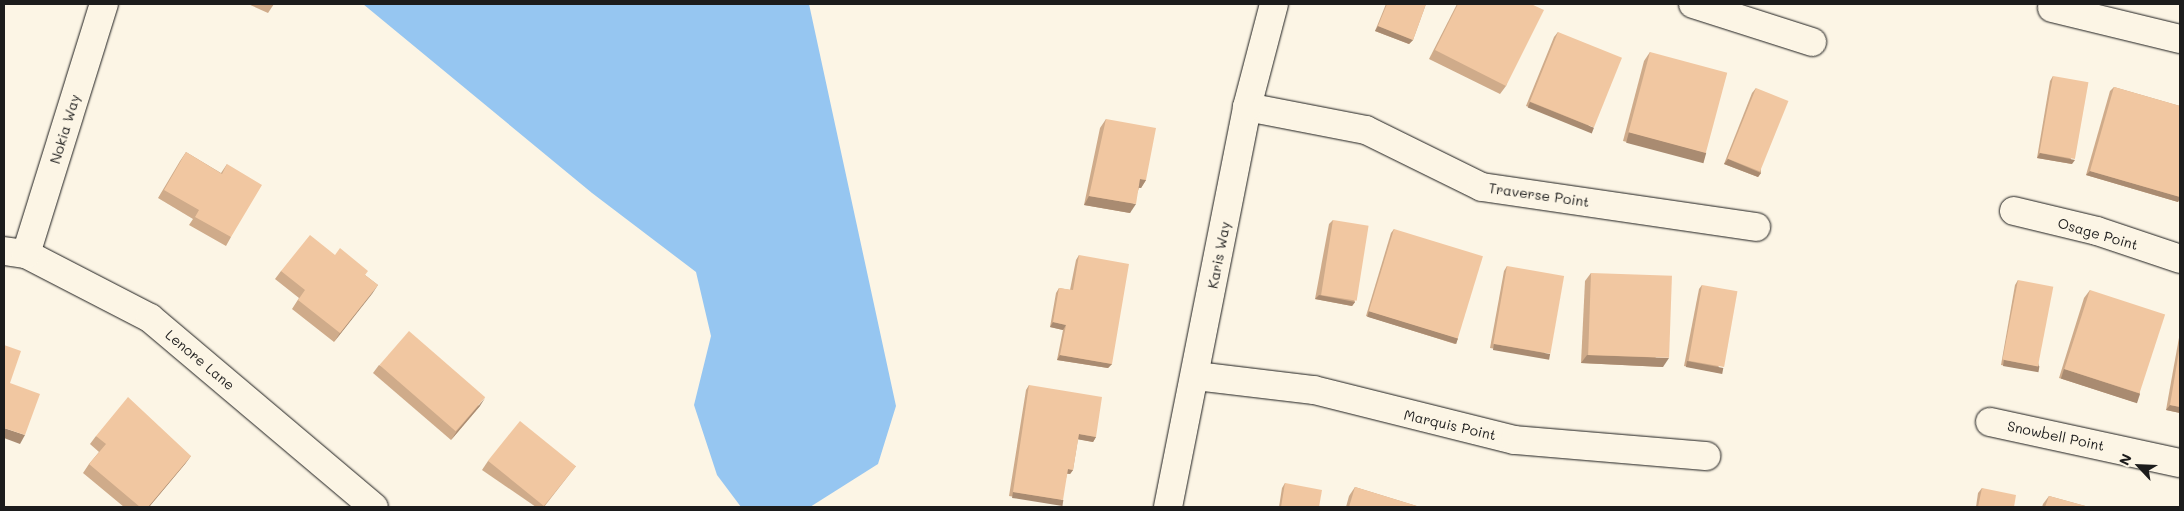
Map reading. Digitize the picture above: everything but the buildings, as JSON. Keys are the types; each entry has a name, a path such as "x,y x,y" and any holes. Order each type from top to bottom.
{"street":[{"name":"Nokia Way","path":"15,253 104,4"},
{"name":"Karis Way","path":"1168,507 1196,376 1247,107 1274,4"},
{"path":"1693,4 1812,42"},
{"path":"2052,8 2180,39"},
{"name":"Traverse Point","path":"1247,107 1366,130 1482,187 1756,228"},
{"name":"Osage Point","path":"2014,211 2097,231 2180,259"},
{"name":"Lenore Lane","path":"15,253 150,318 374,507"},
{"name":"Marquis Point","path":"1196,376 1314,390 1515,440 1706,456"},
{"name":"Snowbell Point","path":"1990,422 2180,462"}],"water":[{"path":"363,4 809,4 896,406 878,464 810,507 741,507 717,475 694,405 711,336 696,272 592,193"}]}
